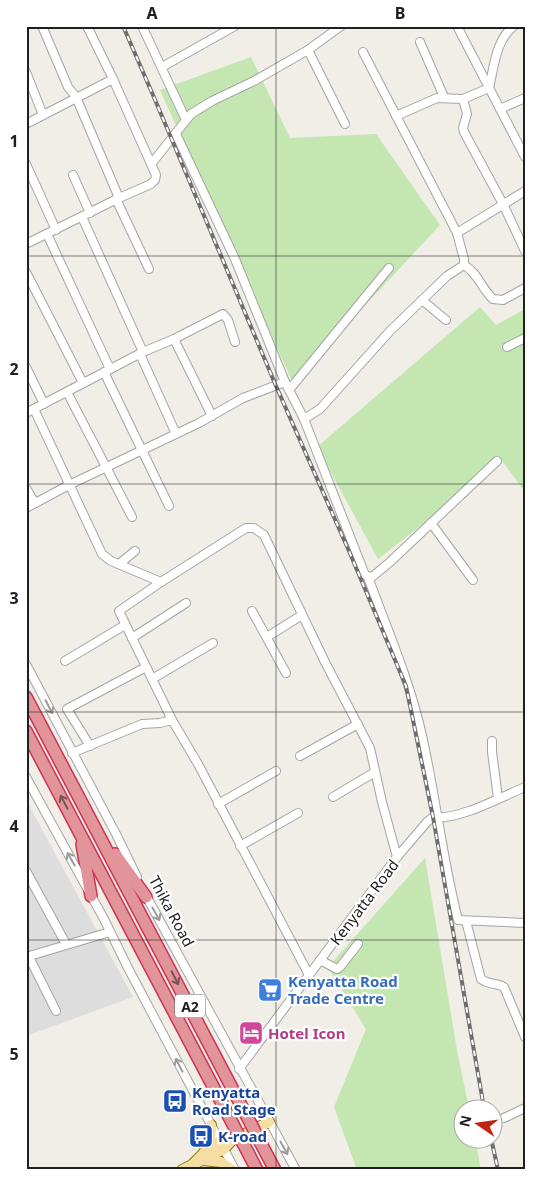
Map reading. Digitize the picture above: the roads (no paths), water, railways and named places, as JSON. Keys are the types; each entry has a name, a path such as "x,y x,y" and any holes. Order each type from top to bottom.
{"highway":[{"name":"Thika Road","path":"26,697 275,1170"},
{"name":"A2","path":"27,734 80,832 231,1141 257,1170"},
{"path":"96,829 146,897"},
{"path":"80,832 91,896"}],"main road":[{"path":"182,1170 231,1141 269,1122"},
{"path":"200,1159 210,1141 211,1125"},
{"path":"200,1159 221,1162 234,1170"}],"street":[{"path":"42,26 68,86 76,98 149,268"},
{"path":"26,244 151,184 155,180 156,175 152,163 88,26"},
{"path":"142,26 186,120"},
{"path":"162,67 235,26"},
{"path":"152,163 191,114 212,100 254,81 308,50 341,26"},
{"path":"457,26 525,157"},
{"path":"489,88 501,41 514,26"},
{"path":"420,42 444,97"},
{"path":"308,50 345,124"},
{"path":"363,52 457,233 464,265"},
{"path":"26,72 43,115"},
{"path":"26,124 113,79"},
{"path":"396,116 437,98 463,99 489,88"},
{"path":"500,109 524,98"},
{"path":"463,99 467,114 463,128 464,132 503,204 525,251"},
{"path":"176,134 236,259 287,386 304,419 365,575 368,577 411,693 423,740 458,920 525,923"},
{"path":"26,164 56,230"},
{"path":"72,175 141,353 176,434"},
{"path":"457,233 525,191"},
{"path":"47,234 142,450 169,506"},
{"path":"464,265 473,270 480,284 493,299 503,300 525,288"},
{"path":"304,419 320,409 390,332 422,300 447,276 464,265"},
{"path":"26,508 69,485 212,416 244,398 287,386 388,268"},
{"path":"26,272 84,383"},
{"path":"422,300 446,320"},
{"path":"161,582 107,559 102,554 92,530 30,411 107,370 223,314 228,320 235,342"},
{"path":"507,347 525,338"},
{"path":"174,339 212,416"},
{"path":"26,367 44,404"},
{"path":"68,392 132,517"},
{"path":"368,577 376,574 497,461"},
{"path":"26,488 35,503"},
{"path":"431,523 473,580"},
{"path":"309,975 172,720 119,611 246,528 254,528 264,535 302,615 370,748 397,856"},
{"path":"119,564 135,551"},
{"path":"132,638 186,602"},
{"path":"252,611 286,673"},
{"path":"267,637 302,615"},
{"path":"65,661 125,625"},
{"path":"152,679 213,643"},
{"name":"Thika Road","path":"26,664 116,834 146,897 296,1170"},
{"path":"90,746 67,710 146,667"},
{"path":"72,752 142,724 172,720"},
{"path":"300,756 358,724"},
{"path":"492,741 498,798"},
{"path":"218,804 276,771"},
{"path":"333,797 375,772"},
{"path":"27,782 91,896 211,1125 231,1141 234,1170"},
{"name":"Kenyatta Road","path":"240,1069 397,856 427,822 433,818 457,815 525,787"},
{"path":"240,846 298,813"},
{"path":"26,871 66,944"},
{"path":"466,921 481,980 504,987 525,1037"},
{"path":"56,1011 28,957 110,932"},
{"path":"320,960 337,969 358,944"},
{"path":"504,1118 525,1108"}],"railway":[{"path":"123,26 406,686 433,817 482,1098"},
{"path":"493,1148 498,1170"}],"place":[{"name":"Kenyatta Road Trade Centre","path":"270,990"},
{"name":"Hotel Icon","path":"251,1033"},
{"name":"Kenyatta Road Stage","path":"175,1101"},
{"name":"K-road","path":"201,1136"}]}
